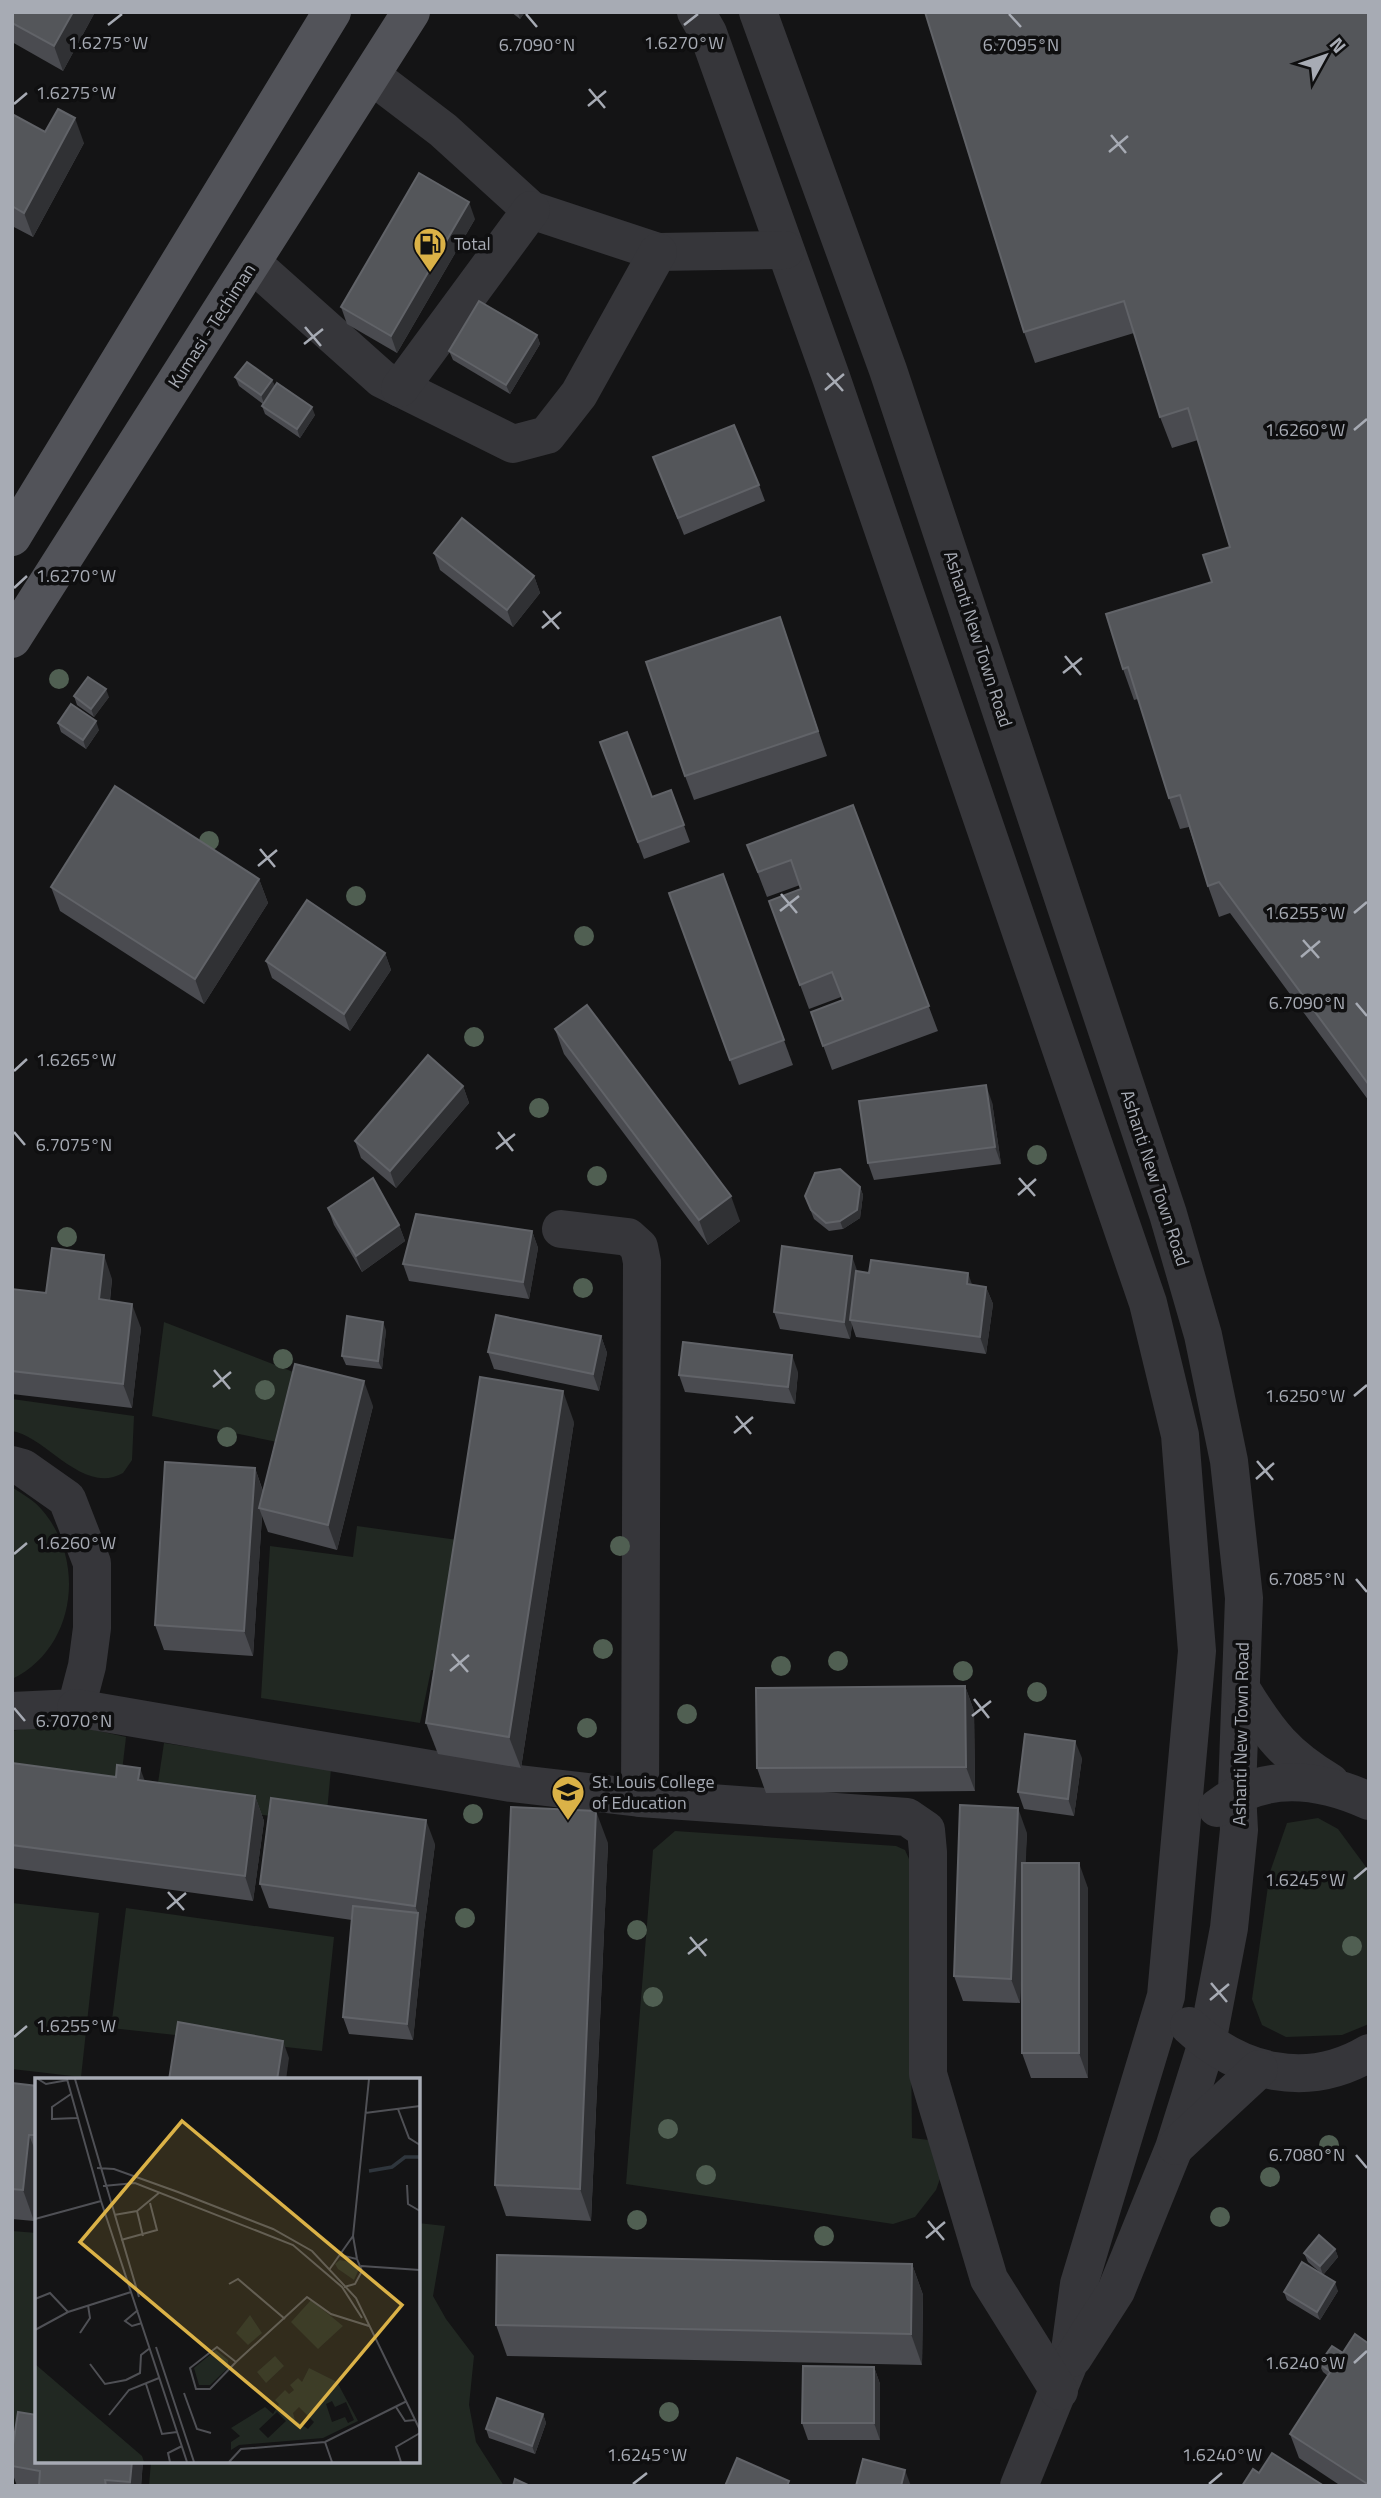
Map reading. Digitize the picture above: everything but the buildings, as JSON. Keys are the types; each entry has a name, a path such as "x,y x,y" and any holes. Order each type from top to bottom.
{"main road":[{"path":"12,537 332,12"},
{"name":"Kumasi - Techiman","path":"12,639 411,12"}],"street":[{"name":"Ashanti New Town Road","path":"696,12 708,33 831,377 1148,1303 1180,1435 1197,1651 1166,1996 1079,2284 1064,2378"},
{"name":"Ashanti New Town Road","path":"758,12 888,370 1172,1226 1203,1335 1228,1461 1244,1598 1237,1792 1239,1830 1228,1928 1207,2043 1174,2148 1116,2291 1064,2378 1019,2486"},
{"path":"372,76 443,130 531,210 657,253 785,250"},
{"path":"400,388 531,210"},
{"path":"252,263 382,379 513,444 547,435 579,394 657,253"},
{"path":"561,1229 628,1237 639,1247 642,1262 640,1798"},
{"path":"12,1465 23,1468 67,1500 92,1563 92,1628 88,1666 76,1708"},
{"path":"1242,1690 1265,1727 1297,1762 1353,1794"},
{"path":"12,1711 76,1708 511,1783 640,1798 907,1817 926,1830 928,2074 989,2279 1064,2378"},
{"path":"1181,1835 1237,1792 1287,1780 1353,1794"},
{"path":"1166,1996 1184,2022 1207,2043 1232,2059 1259,2069 1305,2074 1350,2064 1369,2053"},
{"path":"1174,2148 1259,2069"}],"shaded area":[{"path":"164,1322 301,1375 282,1443 152,1416"},
{"path":"12,1399 134,1416 132,1460 123,1473 108,1478 94,1477 79,1471 25,1435 12,1431"},
{"path":"12,1487 39,1507 56,1531 65,1554 69,1578 67,1603 61,1626 50,1647 33,1665 12,1679"},
{"path":"357,1526 465,1541 445,1671 431,1670 420,1723 261,1698 270,1546 353,1557"},
{"path":"58,1722 126,1737 119,1797 12,1781 12,1731"},
{"path":"164,1743 331,1769 326,1822 155,1803"},
{"path":"1318,1818 1338,1829 1369,1871 1369,2024 1342,2035 1286,2037 1262,2025 1252,1999 1270,1872 1287,1823"},
{"path":"675,1831 896,1846 905,1850 909,1859 912,2138 937,2141 942,2173 936,2190 915,2217 893,2224 626,2184 653,1850"},
{"path":"12,1903 99,1913 81,2077 12,2069"},
{"path":"126,1908 334,1937 322,2051 111,2028"},
{"path":"420,2223 445,2226 433,2296 446,2319 474,2356 469,2405 476,2442 504,2486 149,2486 151,2463 420,2463"},
{"path":"12,2231 35,2233 35,2427 20,2425 15,2486"}],"place":[{"name":"Total","path":"430,274"},
{"name":"St. Louis College of Education","path":"568,1822"}]}
